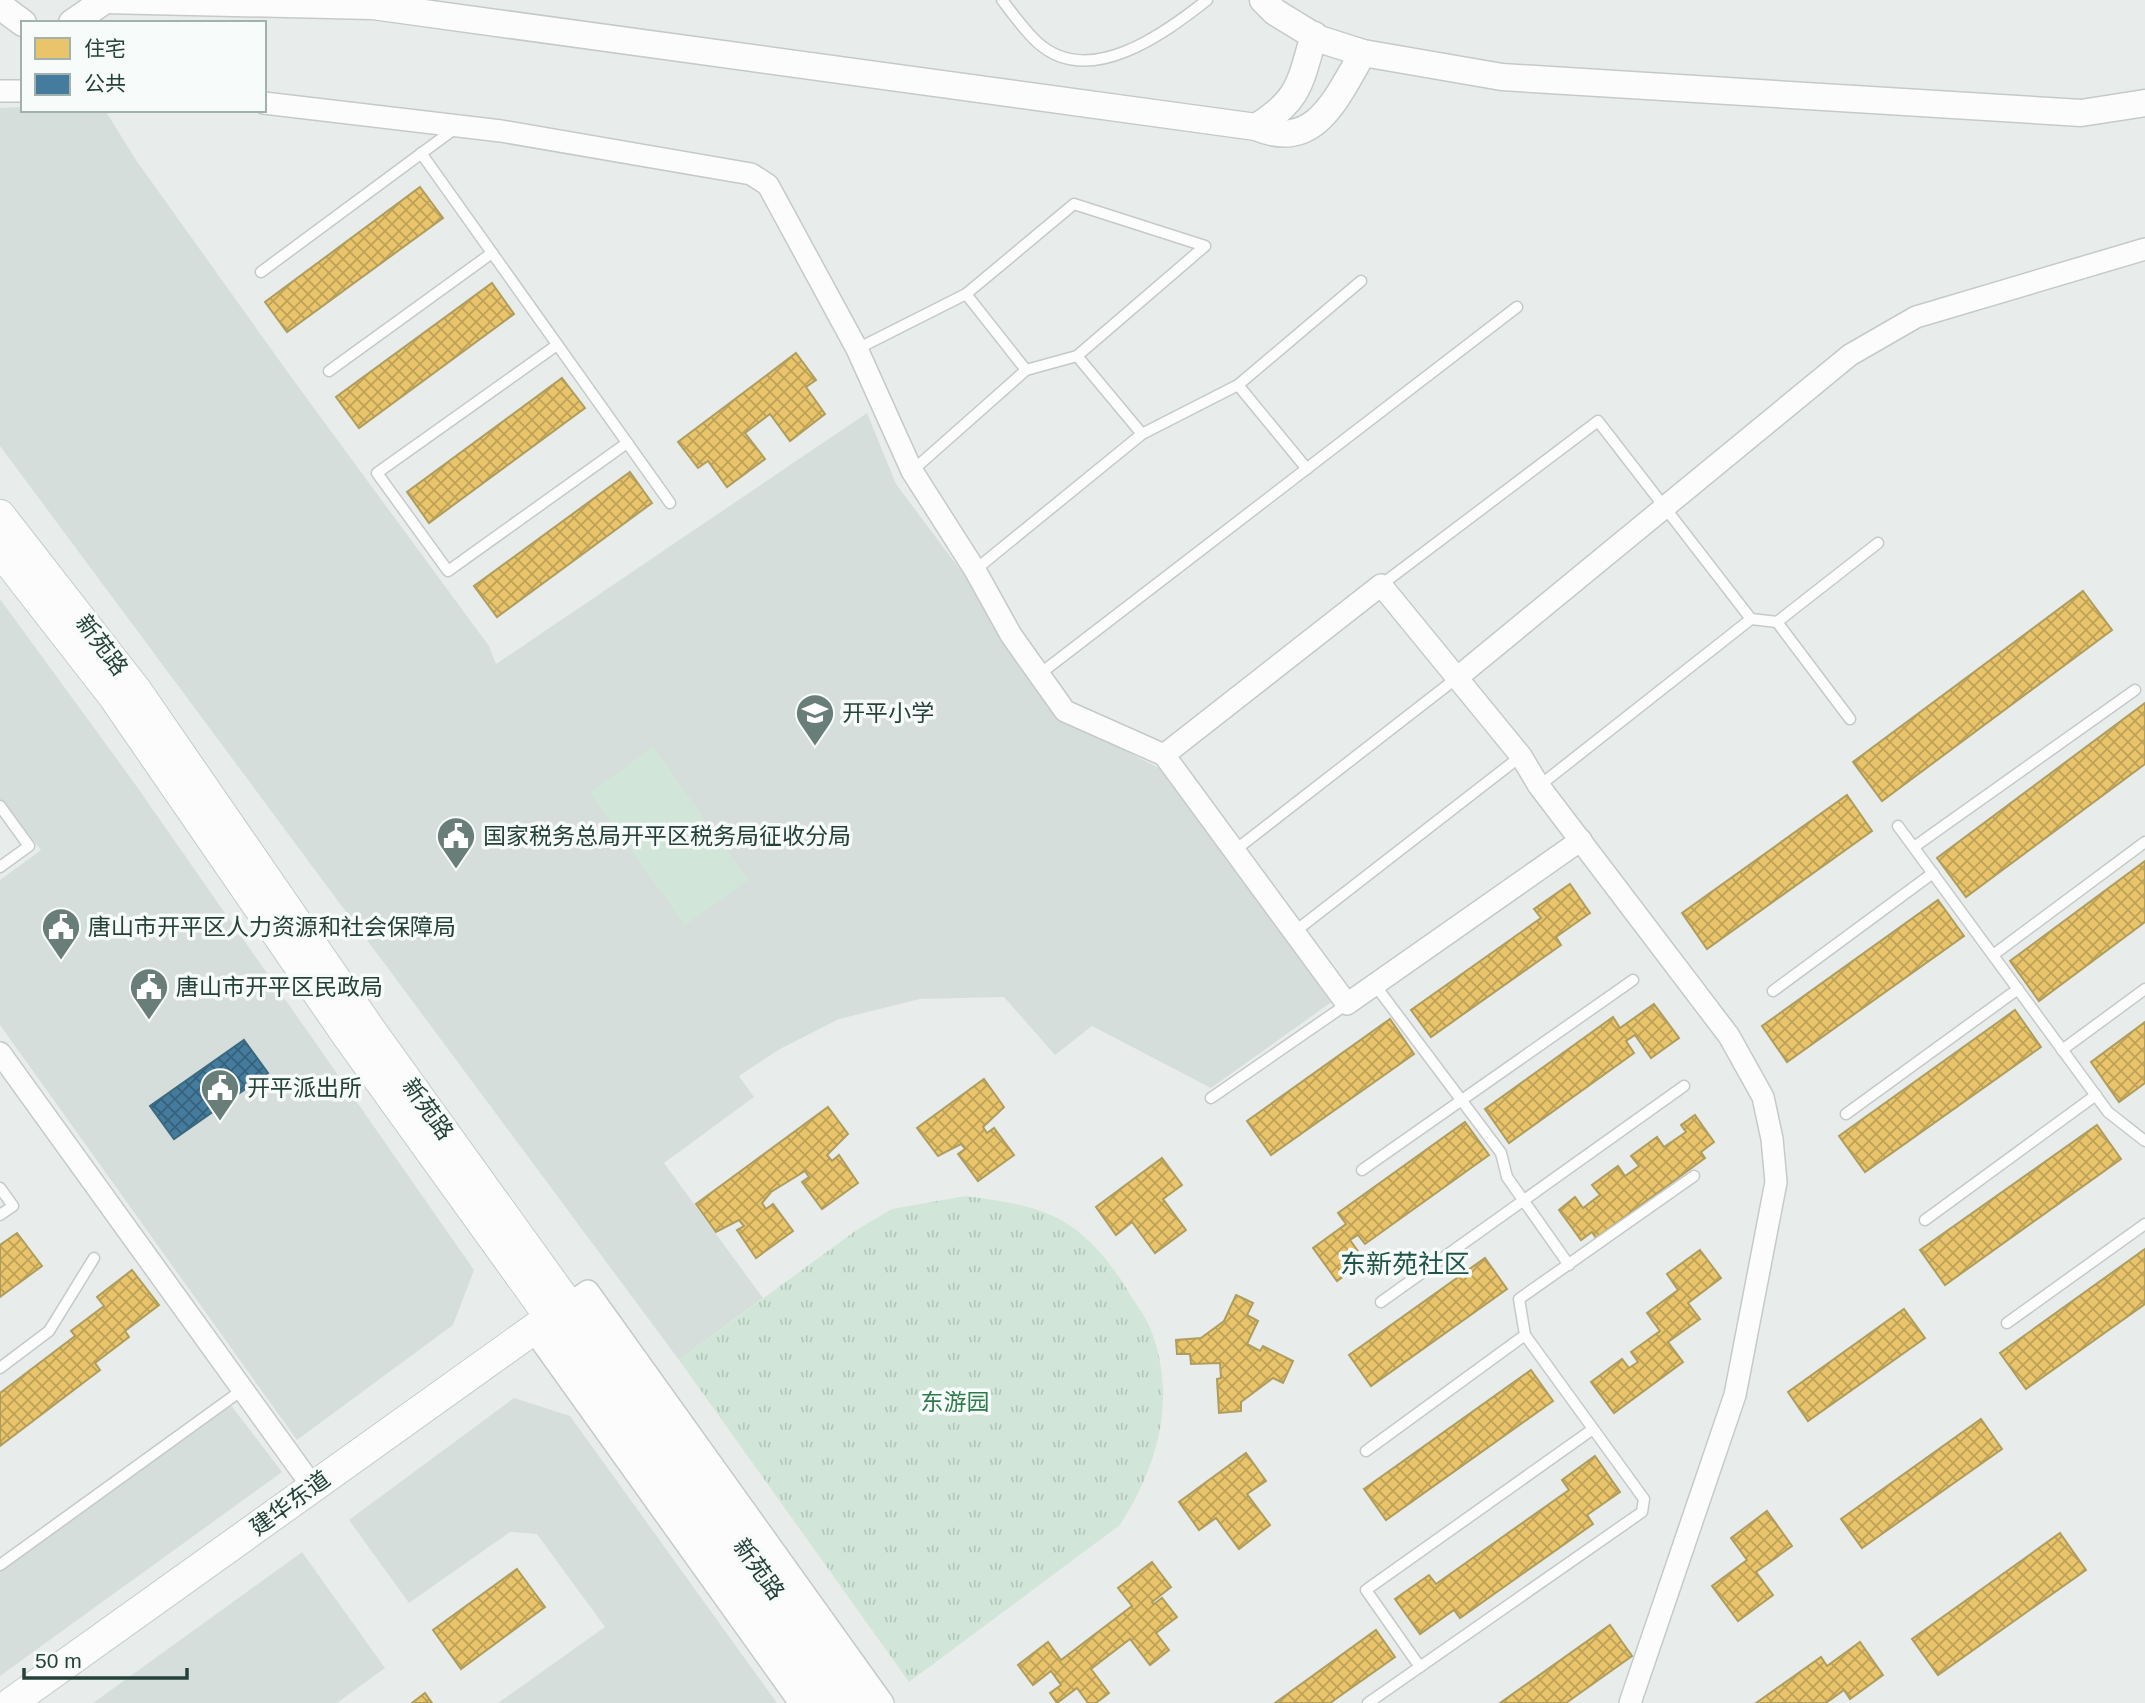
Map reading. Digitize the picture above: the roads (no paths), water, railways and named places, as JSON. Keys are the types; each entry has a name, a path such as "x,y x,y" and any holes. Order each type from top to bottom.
{"main road":[{"name":"新苑路","path":"0,515 137,691 370,1029 551,1317 855,1703"},
{"name":"新苑路","path":"0,551 113,696 348,1037 828,1703"},
{"name":"建华东道","path":"11,1703 551,1317"}],"street":[{"path":"75,21 104,0 373,6 1256,127 1275,135 1300,132 1317,122 1363,53"},
{"path":"1262,0 1275,12 1314,35 1363,53 1502,77 2081,113 2145,103"},
{"path":"0,6 21,22"},
{"path":"1256,127 1284,108 1294,96 1314,35"},
{"path":"0,91 21,91"},
{"path":"266,103 501,131 751,174 768,186 857,349 912,471 975,570 1011,635 1041,673 1065,711 1164,755 1348,1004 1581,840"},
{"path":"1458,677 1850,355 1888,331 1916,317 2145,249"},
{"path":"1164,755 1381,585 1521,756 1539,786 1729,1035 1763,1097 1772,1139 1776,1182 1735,1395 1630,1703"},
{"path":"0,1053 313,1487"},
{"path":"800,1703 551,1317 588,1291 883,1703"}],"lane":[{"path":"1002,0 1037,42 1057,54 1082,60 1101,58 1145,43 1207,0"},
{"path":"261,272 457,127"},
{"path":"421,153 670,503"},
{"path":"857,349 966,294 1074,204 1205,246 1077,356 1026,370 912,471"},
{"path":"329,371 492,253"},
{"path":"975,570 1142,434 1238,386 1361,281"},
{"path":"966,294 1026,370"},
{"path":"1041,673 1517,307"},
{"path":"557,345 377,473 448,571 627,443"},
{"path":"1077,356 1142,434"},
{"path":"1238,386 1307,468"},
{"path":"1381,585 1598,421 1751,619"},
{"path":"1539,786 1751,619 1777,622 1878,543"},
{"path":"1777,622 1850,719"},
{"path":"1234,851 1458,677"},
{"path":"1913,847 2135,690"},
{"path":"1293,933 1521,756"},
{"path":"0,806 29,846 0,867"},
{"path":"1898,826 2108,1112 2145,1141"},
{"path":"1993,955 2145,842"},
{"path":"1773,991 1933,873"},
{"path":"1362,1170 1633,980"},
{"path":"1375,985 1501,1153 1507,1177 1569,1265"},
{"path":"1846,1114 2018,989"},
{"path":"2062,1050 2145,989"},
{"path":"1211,1098 1348,1004"},
{"path":"1381,1303 1684,1086"},
{"path":"1925,1220 2096,1095"},
{"path":"1368,1703 1642,1512 1644,1499 1525,1335 1519,1299 1694,1175"},
{"path":"0,1188 13,1206 0,1215"},
{"path":"2007,1323 2145,1224"},
{"path":"0,1368 49,1331 94,1258"},
{"path":"1366,1451 1525,1335"},
{"path":"0,1565 242,1390"},
{"path":"1420,1667 1366,1590 1593,1429"}],"place":[{"name":"开平小学","path":"815,747"},
{"name":"国家税务总局开平区税务局征收分局","path":"456,870"},
{"name":"唐山市开平区人力资源和社会保障局","path":"61,961"},
{"name":"唐山市开平区民政局","path":"149,1021"},
{"name":"开平派出所","path":"220,1122"}],"district":[{"name":"东新苑社区","path":"1405,1264"}],"park label":[{"name":"东游园","path":"955,1402"}]}
